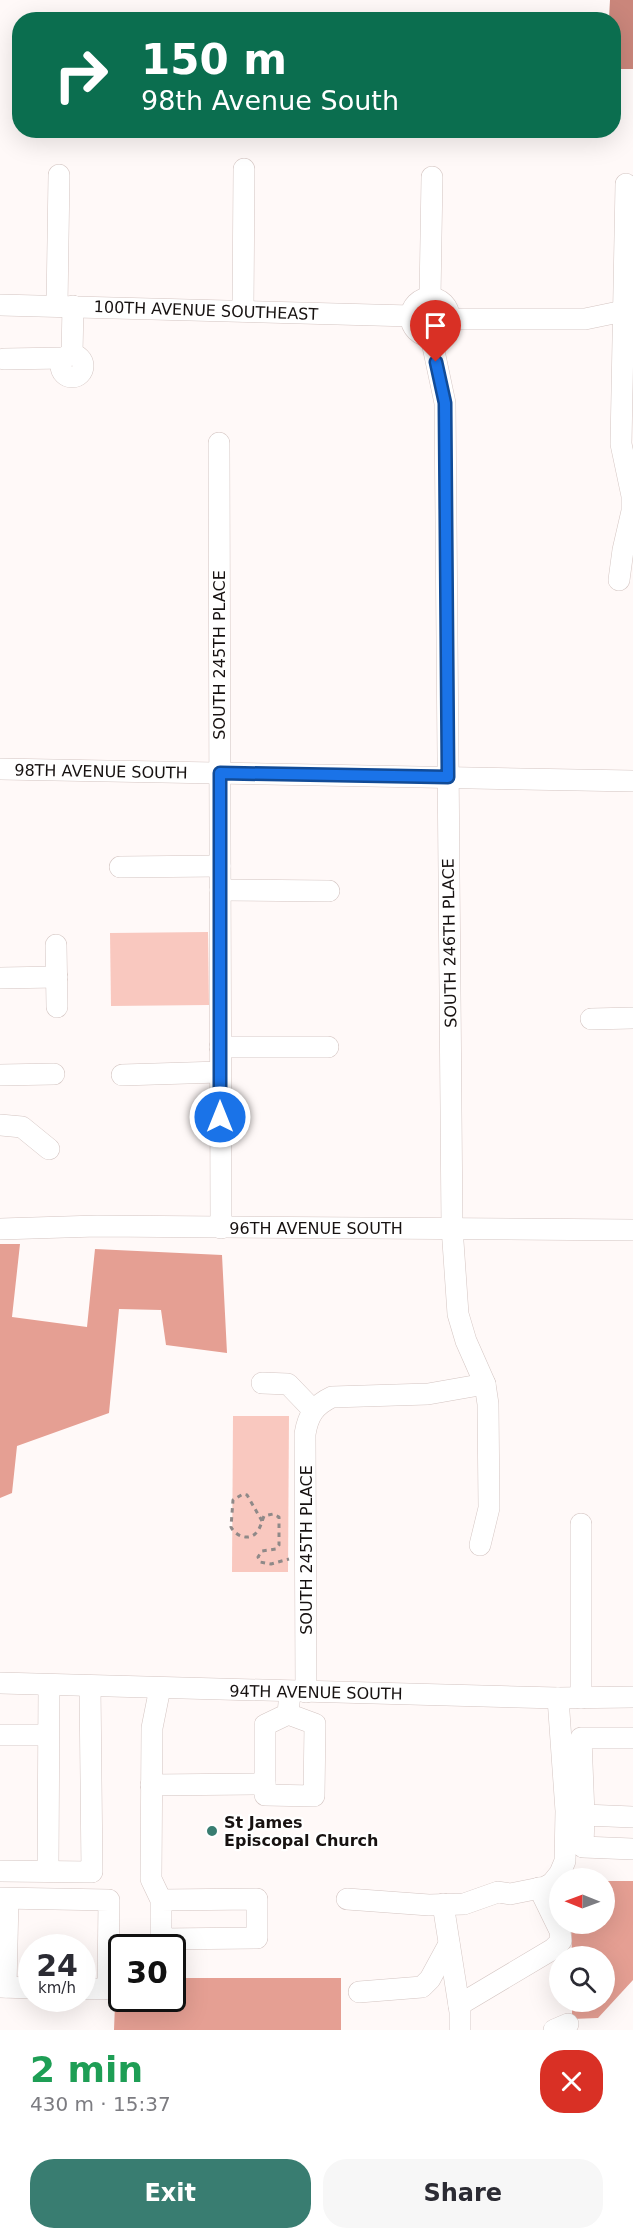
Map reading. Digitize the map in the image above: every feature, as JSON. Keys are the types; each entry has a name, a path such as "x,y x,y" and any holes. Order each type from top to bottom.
{"street":[{"path":"243,311 244,169"},
{"path":"4,359 68,356 59,175"},
{"path":"430,298 432,177"},
{"path":"620,580 623,550 632,511 632,496 621,444 628,310 626,184"},
{"path":"430,298 446,306 450,319 446,329 437,336 431,337 419,333 411,316 415,305 430,298"},
{"name":"100TH AVENUE SOUTHEAST","path":"0,305 411,316"},
{"path":"450,319 585,319 628,310"},
{"name":"SOUTH 246TH PLACE","path":"431,337 445,403 452,1227 458,1314 466,1341 485,1384 488,1404 489,1508 480,1545"},
{"name":"SOUTH 245TH PLACE","path":"219,443 221,1228"},
{"name":"98TH AVENUE SOUTH","path":"0,769 633,781"},
{"path":"120,867 220,866"},
{"path":"220,890 329,891"},
{"path":"56,945 57,1007"},
{"path":"0,978 57,977"},
{"path":"591,1019 633,1018"},
{"path":"220,1047 328,1047"},
{"path":"122,1075 220,1072"},
{"path":"0,1075 54,1074"},
{"path":"0,1125 22,1127 49,1149"},
{"name":"96TH AVENUE SOUTH","path":"0,1229 452,1227 633,1230"},
{"path":"262,1383 288,1384 313,1410 320,1402 332,1397 428,1394 485,1384"},
{"name":"SOUTH 245TH PLACE","path":"288,1714 298,1692 305,1434 307,1420 313,1410"},
{"path":"580,1698 581,1524"},
{"name":"94TH AVENUE SOUTH","path":"0,1683 558,1698 633,1697"},
{"path":"48,1871 49,1685"},
{"path":"0,1871 92,1872 90,1686"},
{"path":"160,1688 152,1728 151,1879 161,1900 161,1939 257,1938 257,1899 161,1900"},
{"path":"347,1899 464,1904 498,1892 510,1894 552,1883 560,1873 565,1861 566,1811 558,1698"},
{"path":"288,1714 315,1724 314,1796 265,1795 266,1725 288,1714"},
{"path":"0,1735 48,1735"},
{"path":"633,1738 581,1738 583,1847 633,1849"},
{"path":"151,1785 265,1784"},
{"path":"584,1815 633,1817"},
{"path":"459,2005 561,1941 560,1931 539,1888"},
{"path":"18,1988 3,1987 4,1899 110,1900 108,1985 104,1989 96,1989"},
{"path":"443,1904 459,2005 460,2030"},
{"path":"358,1992 423,1987 430,1980 449,1944"}],"path":[{"path":"262,1521 247,1495 243,1494 233,1500 231,1527 239,1536 249,1537 255,1534 262,1521 264,1516 269,1514 279,1517 280,1542 276,1549 259,1553 260,1562 271,1564 291,1558"}],"shaded area":[{"path":"610,0 633,0 633,69 621,69 621,12 609,12"},
{"path":"208,932 209,1005 111,1006 110,933"},
{"path":"0,1244 20,1244 12,1317 87,1327 95,1249 222,1255 227,1353 166,1345 161,1310 119,1309 109,1413 17,1446 12,1493 0,1498"},
{"path":"233,1416 289,1416 288,1572 232,1572"},
{"path":"615,1881 633,1881 633,1980 615,2000 615,1946 572,1946 571,1934 615,1934"},
{"path":"186,1978 341,1978 341,2030 114,2030 115,2012 186,2012"},
{"path":"572,2012 604,2012 598,2018 572,2019"}],"place":[{"name":"St James Episcopal Church","path":"212,1831"}],"route":[{"path":"220,1117 220,773 448,777 445,403 436,362"}]}
